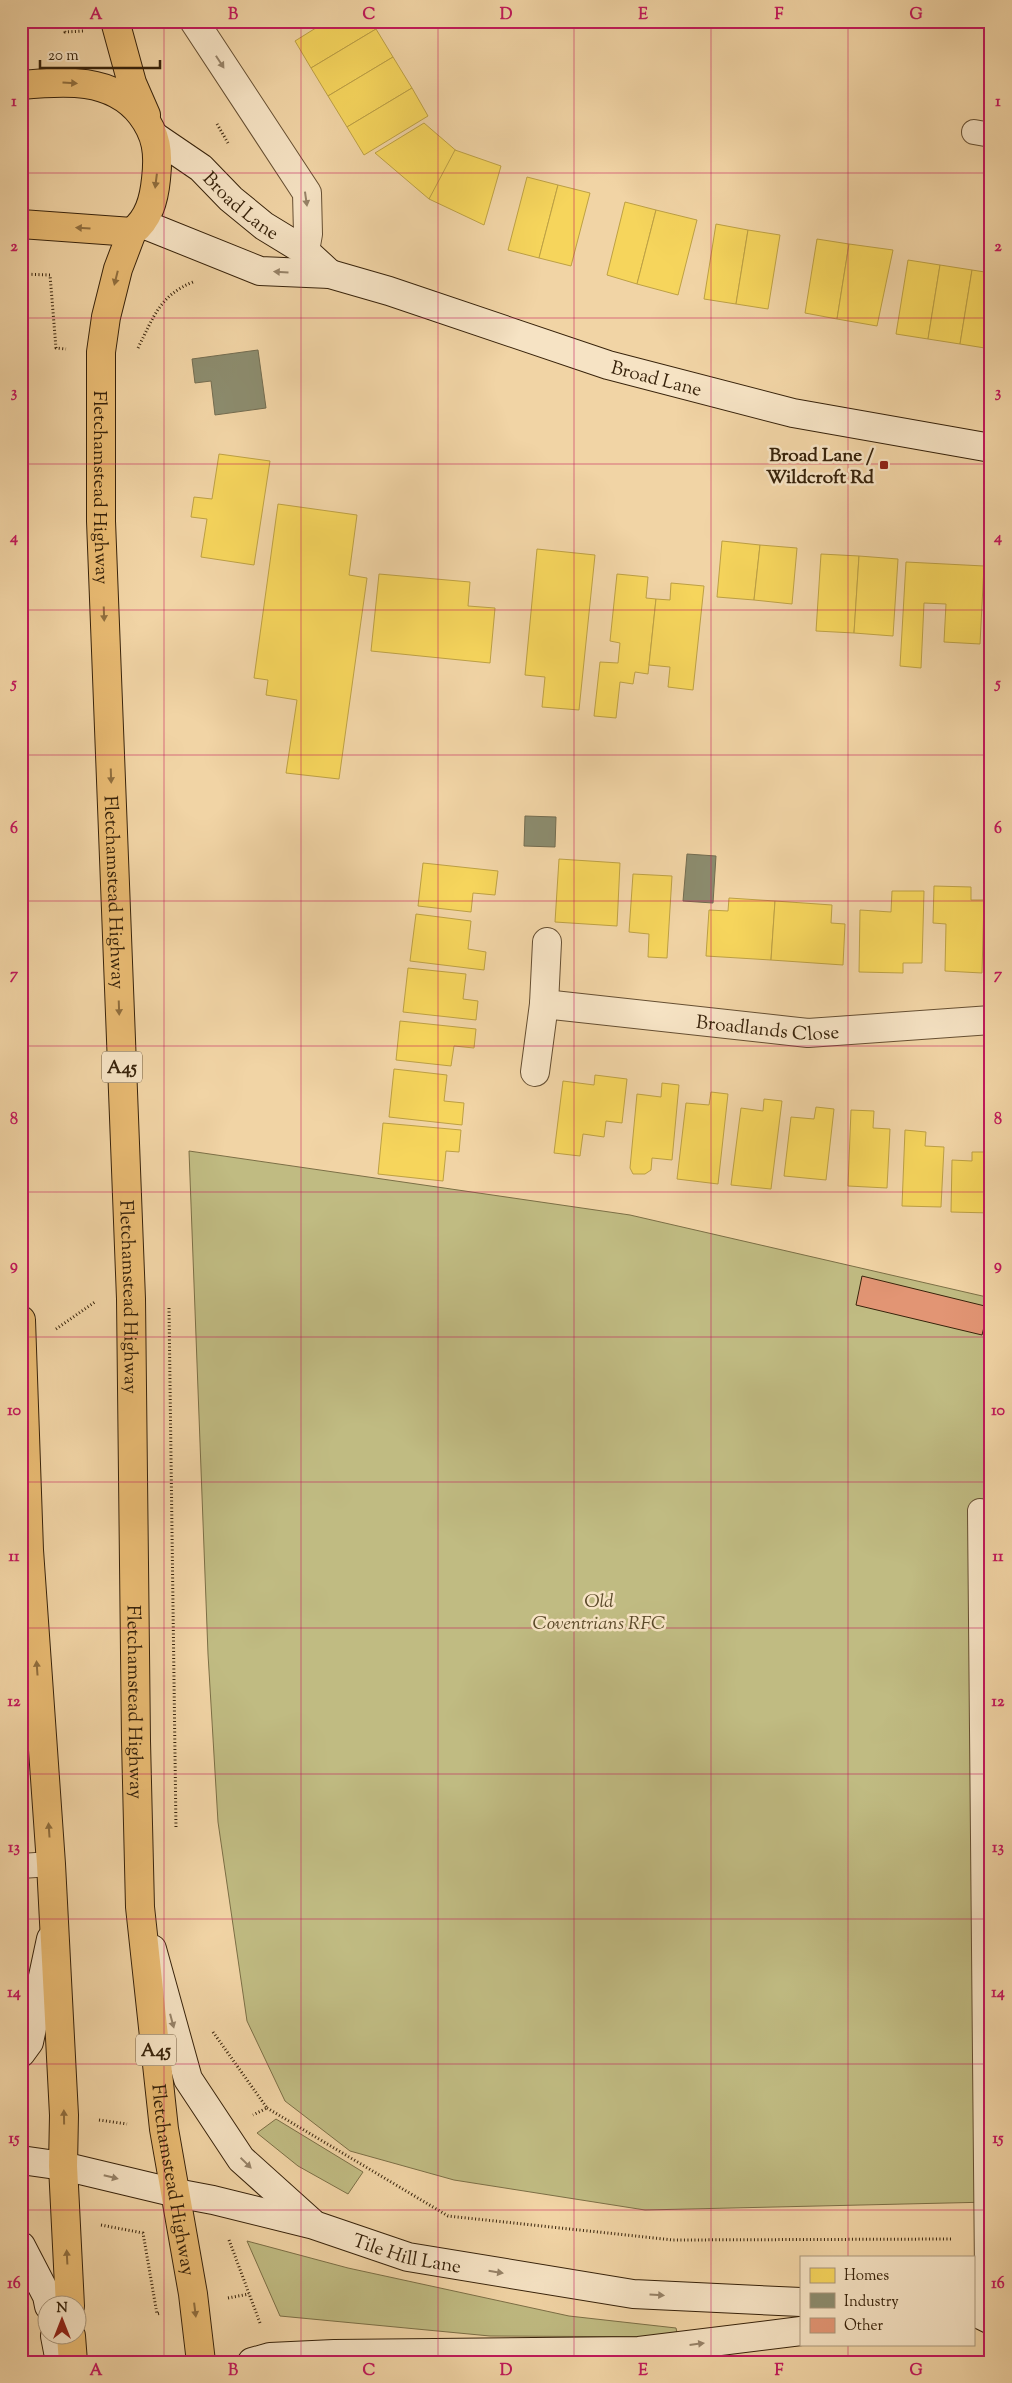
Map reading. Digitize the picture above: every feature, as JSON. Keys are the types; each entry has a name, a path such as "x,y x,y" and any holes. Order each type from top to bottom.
{"highway":[{"path":"103,26 132,84 153,133"},
{"path":"21,85 65,82 107,89 131,101 153,133"},
{"name":"Fletchamstead Highway","path":"153,133 158,162 154,193 118,268 106,318 101,352 101,521 131,1299 136,1741 140,1907 164,2129 193,2294 201,2362"},
{"path":"21,224 138,228"},
{"path":"21,1320 28,1550 51,1864 64,2114 63,2166 70,2296"},
{"path":"72,2346 73,2362"}],"street":[{"path":"194,21 307,193 308,234 304,251"},
{"name":"Broad Lane","path":"153,133 201,168 231,199 264,226 304,251 330,274"},
{"name":"Broad Lane","path":"138,228 260,270 330,274 389,291 608,365 793,413 991,448"},
{"path":"535,1072 544,1004 547,942"},
{"name":"Broadlands Close","path":"544,1004 808,1033 991,1020"},
{"path":"140,1907 188,2079 241,2159 314,2225"},
{"path":"21,2053 28,2042 53,1931"},
{"name":"Tile Hill Lane","path":"21,2160 63,2166 314,2225 408,2257 633,2294 800,2302"},
{"path":"21,2246 47,2296"},
{"path":"974,2298 989,2274"},
{"path":"974,2312 991,2320"},
{"path":"252,2362 270,2357 334,2354 639,2351 800,2331"},
{"path":"57,2346 60,2362"}],"lane":[{"path":"980,1511 986,2239 989,2274"},
{"path":"21,1866 51,1864"}],"path":[{"path":"64,21 65,32 103,26"},
{"path":"21,274 50,274 56,348 70,349"},
{"path":"267,2108 448,2216 673,2240 986,2239"},
{"path":"110,2121 135,2125"},
{"path":"118,2228 142,2233 157,2314 165,2312"},
{"path":"230,2241 256,2312"}],"green space":[{"name":"Old Coventrians RFC","path":"189,1151 630,1215 991,1298 991,2202 645,2210 454,2180 350,2151 285,2101 247,2021 218,1822 208,1654"},
{"path":"276,2119 363,2172 348,2194 298,2166 257,2133"},
{"path":"247,2241 348,2268 569,2316 676,2328 678,2337 490,2336 280,2316"}],"building: Homes":[{"path":"327,21 371,21 376,29 311,68 295,41"},
{"path":"376,29 393,57 328,96 311,68"},
{"path":"393,57 412,88 347,127 328,96"},
{"path":"412,88 428,116 364,155 347,127"},
{"path":"424,123 460,154 429,199 375,153"},
{"path":"455,150 501,166 484,225 429,199"},
{"path":"527,177 558,185 539,258 508,250"},
{"path":"558,185 590,193 571,266 539,258"},
{"path":"625,202 656,210 637,284 607,275"},
{"path":"656,210 697,220 678,295 637,284"},
{"path":"716,224 748,230 736,304 704,299"},
{"path":"748,230 780,235 768,309 736,304"},
{"path":"817,239 849,244 837,319 805,313"},
{"path":"849,244 893,250 877,326 837,319"},
{"path":"908,260 940,265 928,339 896,334"},
{"path":"940,265 972,270 960,344 928,339"},
{"path":"972,270 991,273 991,349 960,344"},
{"path":"219,454 270,461 254,565 201,557 207,519 191,517 194,497 212,499"},
{"path":"278,504 357,515 349,575 367,578 339,779 286,773 297,700 266,695 268,680 254,678"},
{"path":"722,541 760,545 754,600 717,597"},
{"path":"760,545 797,548 792,604 754,600"},
{"path":"537,549 595,555 579,710 542,707 545,677 525,675"},
{"path":"821,554 859,556 854,633 816,631"},
{"path":"859,556 898,559 893,636 854,633"},
{"path":"906,562 984,566 980,644 944,642 946,604 924,603 921,668 900,666"},
{"path":"379,574 470,582 468,606 495,608 490,663 371,651"},
{"path":"617,574 648,577 646,598 656,599 648,674 635,672 633,684 620,682 616,718 594,716 600,662 618,663 620,643 610,641"},
{"path":"671,583 704,586 693,690 668,687 670,667 649,665 656,599 670,600"},
{"path":"559,859 620,863 617,926 555,922"},
{"path":"423,863 498,871 495,895 473,893 471,912 418,906"},
{"path":"633,874 672,876 667,958 648,957 649,934 629,932"},
{"path":"934,886 971,887 971,900 984,900 982,973 945,971 946,924 933,923"},
{"path":"892,891 924,891 922,963 903,963 903,973 859,972 860,910 891,912"},
{"path":"729,898 775,901 771,960 706,956 709,910 728,911"},
{"path":"775,901 832,905 831,923 845,924 843,965 771,960"},
{"path":"416,914 471,921 468,949 486,952 484,970 410,961"},
{"path":"408,968 466,974 463,999 478,1001 476,1020 403,1012"},
{"path":"400,1021 476,1029 474,1048 454,1046 451,1066 396,1060"},
{"path":"394,1069 447,1075 444,1101 464,1103 462,1125 389,1117"},
{"path":"595,1075 627,1079 622,1123 606,1121 604,1137 583,1134 580,1156 554,1153 563,1081 594,1085"},
{"path":"662,1083 679,1085 672,1160 652,1158 651,1170 645,1174 633,1174 630,1168 637,1094 661,1097"},
{"path":"711,1092 728,1094 718,1184 677,1179 686,1103 709,1105"},
{"path":"764,1099 782,1101 771,1189 731,1185 741,1108 763,1111"},
{"path":"816,1107 834,1109 826,1180 784,1176 791,1117 814,1119"},
{"path":"851,1110 874,1111 873,1128 890,1129 887,1188 848,1186"},
{"path":"383,1123 461,1130 459,1152 446,1151 443,1181 378,1174"},
{"path":"905,1130 926,1132 925,1146 944,1147 941,1207 902,1206"},
{"path":"972,1152 991,1152 991,1213 951,1212 952,1160 972,1161"}],"building: Industry":[{"path":"258,350 266,408 215,415 211,381 195,383 192,359"},
{"path":"525,816 556,817 555,847 524,846"},
{"path":"687,854 716,856 713,903 683,901"}],"building: Other":[{"path":"862,1276 989,1307 982,1335 856,1305"}],"place":[{"name":"Broad Lane / Wildcroft Rd","path":"884,465"}]}
